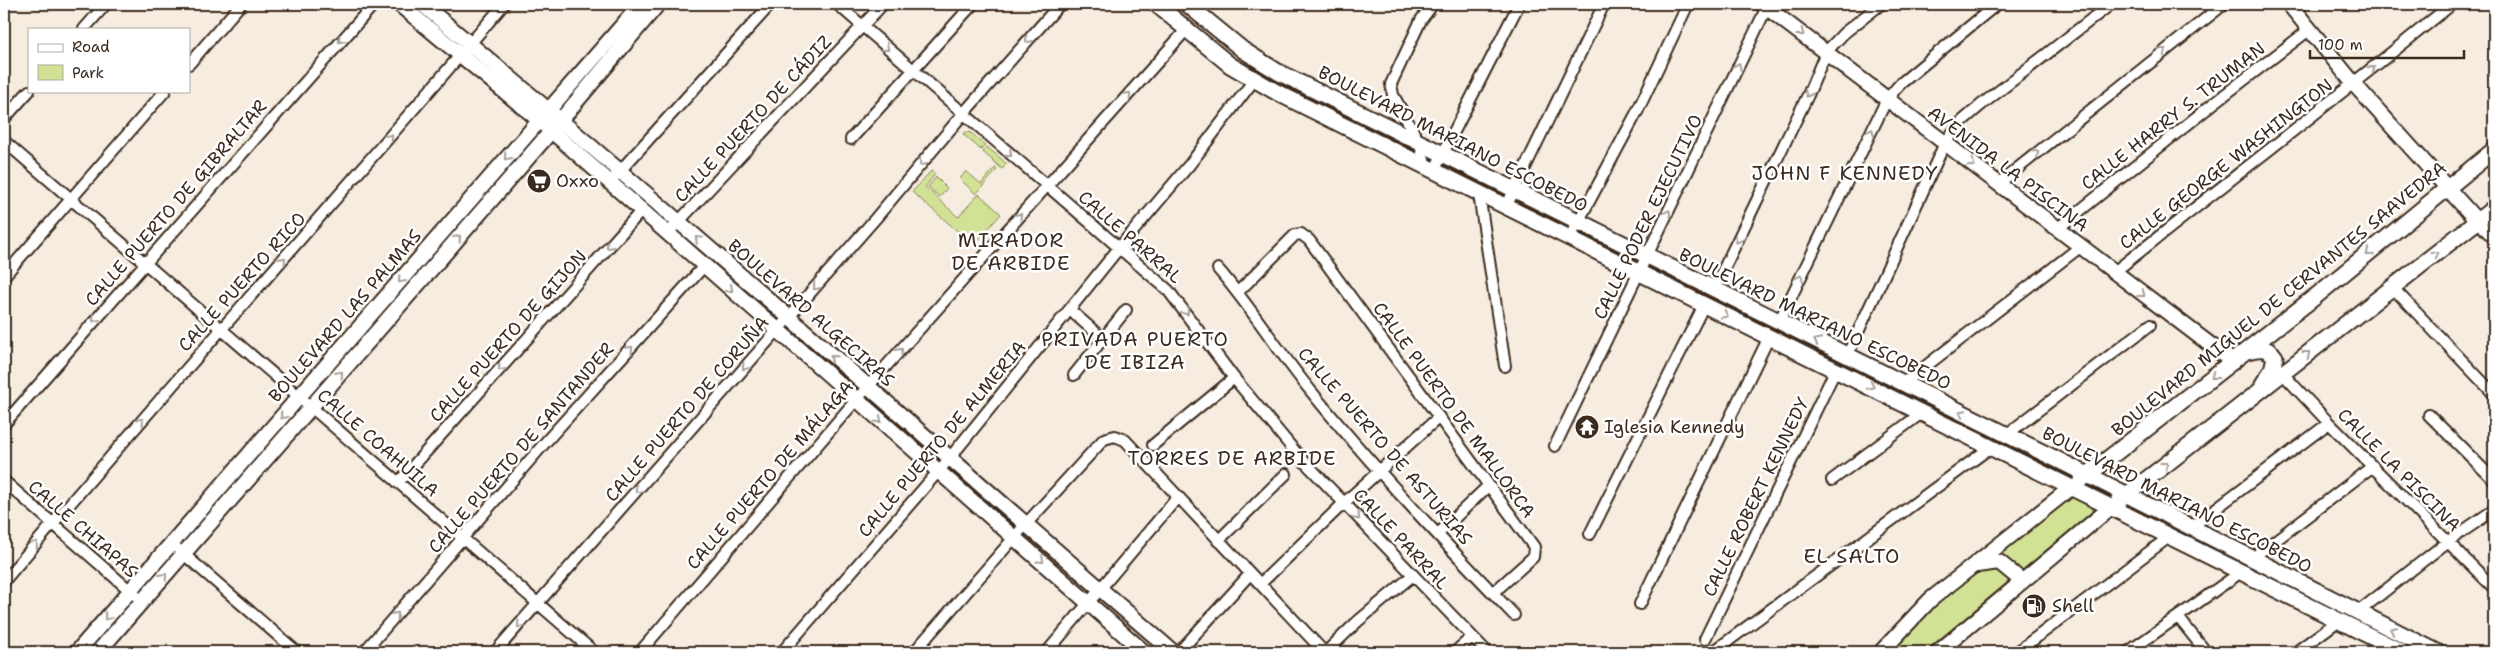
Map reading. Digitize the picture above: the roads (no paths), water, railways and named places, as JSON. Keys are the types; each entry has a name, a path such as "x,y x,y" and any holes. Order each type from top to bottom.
{"main road":[{"name":"BOULEVARD MARIANO ESCOBEDO","path":"1156,4 1209,49 1254,80 1479,194 1836,369 2072,487 2110,508 2402,652"},
{"name":"BOULEVARD MARIANO ESCOBEDO","path":"1187,4 1262,64 2088,475 2437,652"},
{"name":"BOULEVARD MIGUEL DE CERVANTES SAAVEDRA","path":"2072,487 2247,351 2494,150"},
{"path":"2110,508 2494,208"},
{"path":"2247,351 2260,348 2272,353 2275,357 2272,370 2254,395"}],"street":[{"path":"85,28 106,4"},
{"path":"190,63 241,4"},
{"name":"CALLE PUERTO DE GIBRALTAR","path":"4,424 374,4"},
{"name":"BOULEVARD ALGECIRAS","path":"399,4 460,54 544,115"},
{"name":"BOULEVARD ALGECIRAS","path":"422,4 470,43 556,126 610,182 777,331 939,470 1144,652"},
{"name":"CALLE PUERTO RICO","path":"4,581 222,328 310,231 504,4"},
{"name":"BOULEVARD LAS PALMAS","path":"77,652 641,4"},
{"name":"BOULEVARD LAS PALMAS","path":"104,650 142,601 556,126 658,4"},
{"path":"610,182 770,4"},
{"name":"CALLE PARRAL","path":"837,4 1168,290 1234,378 1298,456 1487,652"},
{"name":"CALLE PUERTO DE CÁDIZ","path":"668,234 883,4"},
{"path":"851,139 973,4"},
{"name":"CALLE PUERTO DE CORUÑA","path":"495,652 875,219 963,114 1060,4"},
{"path":"1430,169 1420,142 1393,95 1391,84 1394,74 1421,20 1433,4"},
{"path":"1430,169 1442,153 1501,43 1519,4"},
{"path":"1506,207 1604,4"},
{"path":"1570,239 1636,112 1688,4"},
{"path":"1714,289 1808,95 1826,52 1844,33 1881,4"},
{"path":"1779,322 1887,99 1906,78 1998,4"},
{"path":"1847,356 1945,143 1960,123 2112,4"},
{"path":"1998,184 2224,4"},
{"path":"2288,4 2354,84 2494,239"},
{"name":"CALLE GEORGE WASHINGTON","path":"2113,273 2263,153 2354,84 2452,4"},
{"name":"AVENIDA LA PISCINA","path":"1766,5 2113,273 2233,362"},
{"name":"CALLE PODER EJECUTIVO","path":"1555,446 1766,5"},
{"name":"CALLE PUERTO DE MÁLAGA","path":"640,652 856,400 1186,30"},
{"name":"CALLE HARRY S. TRUMAN","path":"2057,229 2214,103 2309,30"},
{"name":"CALLE PUERTO DE ALMERIA","path":"782,652 949,459 1119,248 1190,164 1254,80"},
{"path":"4,119 28,92"},
{"path":"4,276 163,92"},
{"name":"BOULEVARD ALGECIRAS","path":"556,126 621,170 949,459 1173,652"},
{"name":"CALLE COAHUILA","path":"4,141 594,652"},
{"path":"1479,194 1505,366"},
{"name":"CALLE PUERTO DE GIJON","path":"398,483 642,210"},
{"name":"CALLE PUERTO DE MALLORCA","path":"1238,292 1295,235 1301,234 1309,240 1535,550 1532,557 1493,593"},
{"path":"1904,383 2080,247"},
{"name":"CALLE PUERTO DE SANTANDER","path":"364,652 463,537 704,266"},
{"name":"CALLE PUERTO DE ASTURIAS","path":"1218,269 1238,292 1309,390 1514,615"},
{"path":"2392,288 2494,394"},
{"path":"1590,534 1704,305"},
{"path":"1070,310 1103,339"},
{"path":"1074,375 1126,310"},
{"path":"2006,435 2150,325"},
{"path":"1640,604 1769,337"},
{"name":"CALLE ROBERT KENNEDY","path":"1704,639 1836,369"},
{"name":"CALLE LA PISCINA","path":"2282,374 2328,423 2494,588"},
{"path":"1153,445 1234,378"},
{"path":"1832,480 1922,412"},
{"path":"2430,415 2494,480"},
{"path":"1260,584 1344,503 1439,417"},
{"path":"2190,528 2328,423"},
{"path":"914,652 1026,524 1104,439 1115,436 1125,440 1177,498 1325,652 1357,622 1412,576"},
{"path":"1713,652 1991,447"},
{"path":"2251,559 2373,466"},
{"path":"1218,541 1286,474"},
{"name":"CALLE CHIAPAS","path":"4,481 142,601"},
{"path":"1439,533 1488,486"},
{"name":"BOULEVARD MIGUEL DE CERVANTES SAAVEDRA","path":"1881,652 1930,600 2072,487"},
{"path":"1047,652 1102,590 1177,498"},
{"path":"1938,652 2110,508"},
{"path":"2358,612 2447,542 2494,510"},
{"path":"2017,652 2169,537"},
{"path":"172,544 297,652"},
{"path":"1971,567 1983,562 1999,562 2022,581"},
{"path":"2128,652 2241,572"},
{"path":"1180,652 1250,574"},
{"path":"2178,617 2206,652"},
{"path":"2296,652 2338,621"},
{"path":"1455,652 1472,637"}],"place":[{"name":"Oxxo","path":"539,181"},
{"name":"Iglesia Kennedy","path":"1587,427"},
{"name":"Shell","path":"2034,606"}],"district":[{"name":"JOHN F KENNEDY","path":"1845,173"},
{"name":"MIRADOR DE ARBIDE","path":"1011,252"},
{"name":"PRIVADA PUERTO DE IBIZA","path":"1135,350"},
{"name":"TORRES DE ARBIDE","path":"1232,458"},
{"name":"EL SALTO","path":"1852,556"}]}
